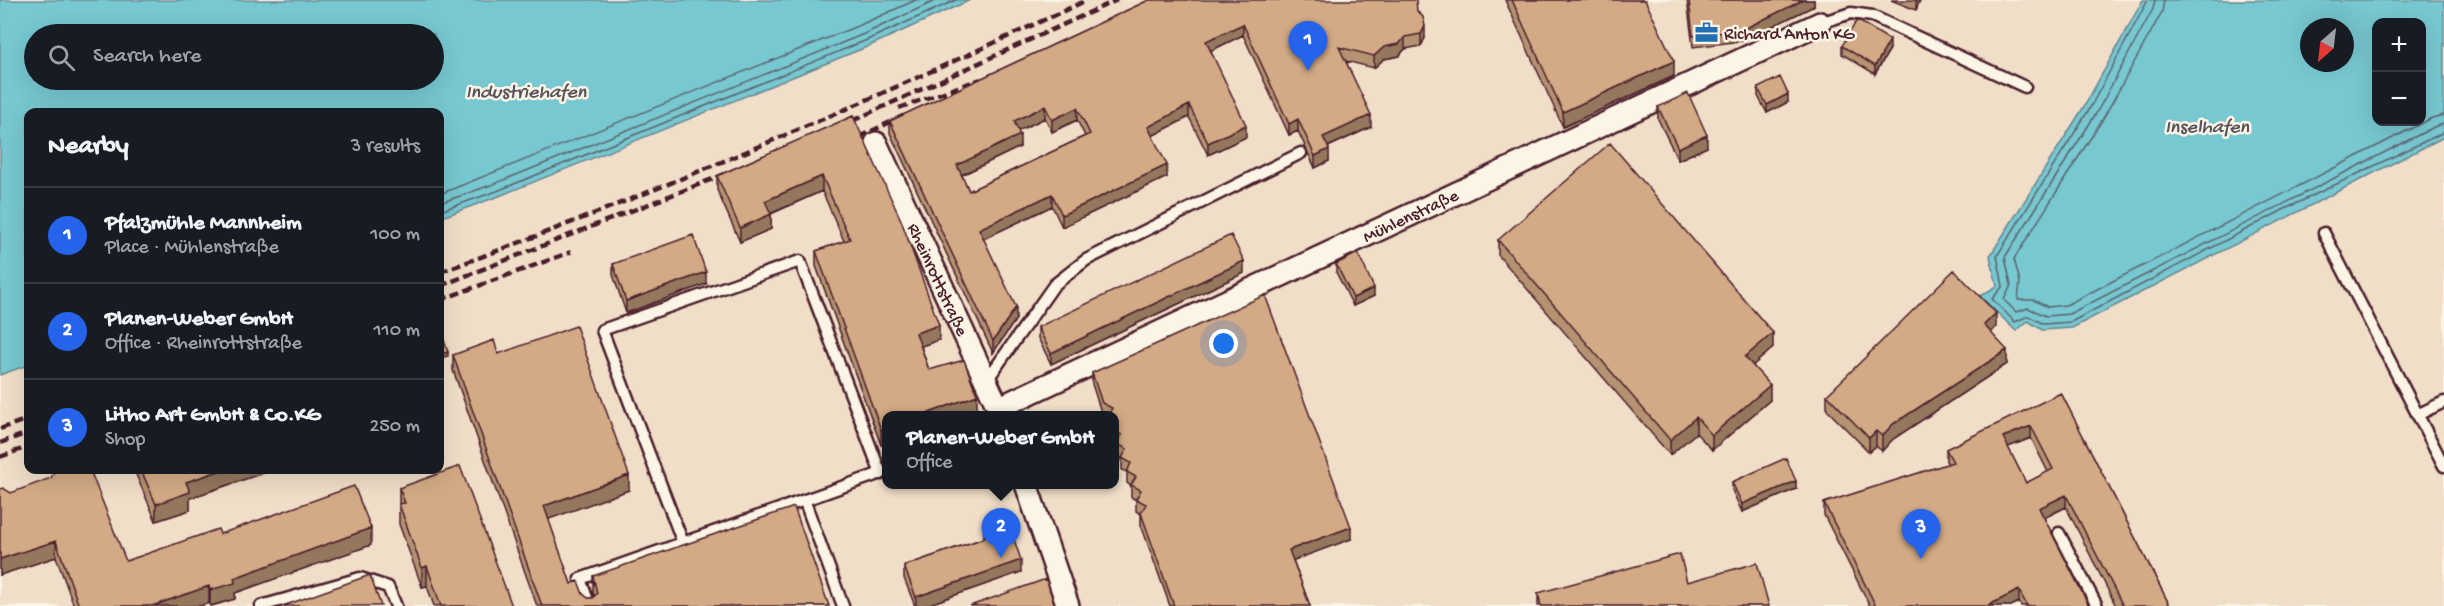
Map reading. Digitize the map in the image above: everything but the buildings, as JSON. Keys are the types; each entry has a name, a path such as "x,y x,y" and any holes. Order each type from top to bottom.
{"street":[{"name":"Mühlenstraße","path":"1001,411 1820,23"},
{"name":"Rheinrottstraße","path":"876,143 1001,411"},
{"path":"1028,489 1068,606"}],"lane":[{"path":"1820,23 1851,13 1872,16 2025,87"},
{"path":"987,380 1054,285 1086,260 1301,153"},
{"path":"2324,233 2444,466"},
{"path":"682,543 602,330 800,261 882,467"},
{"path":"2417,415 2444,402"},
{"path":"590,606 580,579 805,502 882,473"},
{"path":"805,502 843,606"},
{"path":"2059,533 2097,606"},
{"path":"261,606 360,578 388,587 396,606"}],"shaded area":[{"path":"970,0 2143,0 2085,105 1998,286 1980,296 2028,321 2288,215 2444,137 2444,606 0,606 0,375 24,366 24,474 444,474 444,217 869,46"}],"water":[{"name":"Industriehafen","path":"0,0 970,0 869,46 444,217 444,108 24,108 24,366 0,375"},
{"name":"Inselhafen","path":"2143,0 2444,0 2444,137 2072,328 2042,330 2028,321 2016,331 1980,296 1997,286 1990,256 2085,105"}],"railway":[{"path":"444,270 604,210 766,143 1087,0"},
{"path":"841,126 1117,0"},
{"path":"899,108 981,79"},
{"path":"859,137 905,115"},
{"path":"444,284 733,171"},
{"path":"444,299 571,252"},
{"path":"0,429 24,420"},
{"path":"0,443 24,434"},
{"path":"0,457 24,448"}],"place":[{"name":"Richard Anton KG","path":"1706,33"},
{"name":"Pfalzmühle Mannheim","path":"1308,71"},
{"name":"Planen-Weber GmbH","path":"1001,558"},
{"name":"Litho Art GmbH & Co.KG","path":"1921,559"}]}
